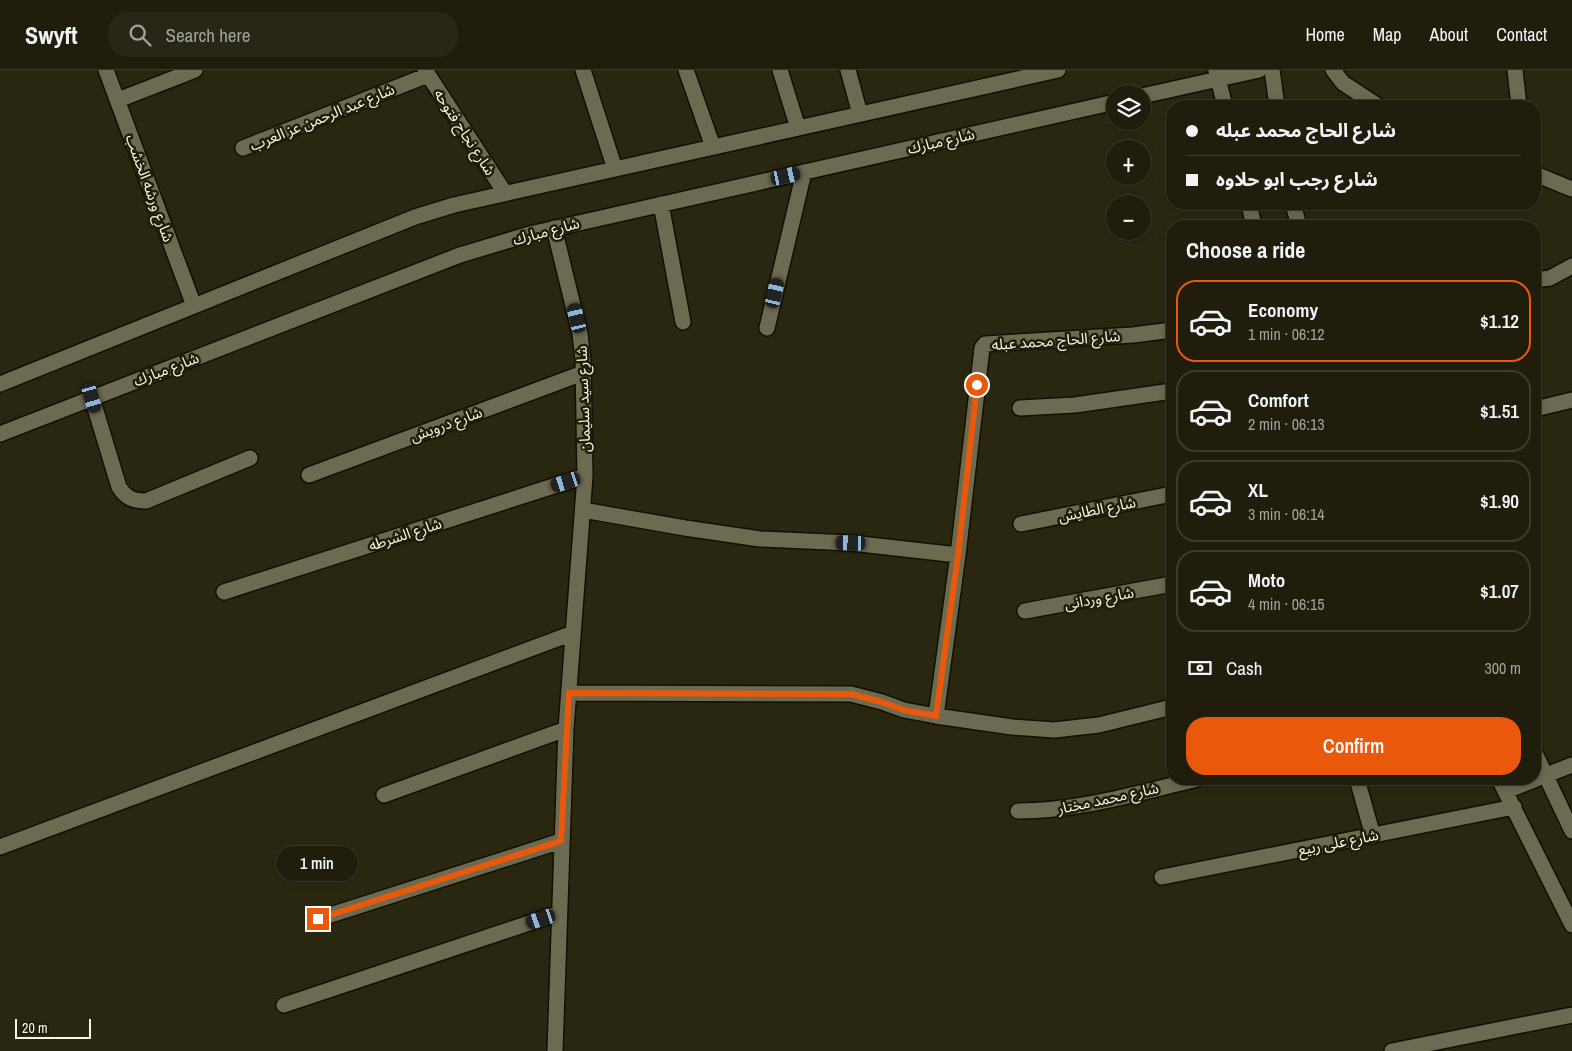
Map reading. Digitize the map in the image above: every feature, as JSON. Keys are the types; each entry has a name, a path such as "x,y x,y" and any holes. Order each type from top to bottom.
{"street":[{"name":"شارع ورشه الخشب","path":"106,70 194,306"},
{"path":"118,100 195,70"},
{"path":"583,70 615,169"},
{"path":"686,70 713,147"},
{"path":"780,70 798,128"},
{"path":"848,70 860,114"},
{"path":"0,384 415,218 454,205 1058,70"},
{"path":"1151,93 1217,75 1259,70"},
{"path":"1272,70 1276,100"},
{"path":"1333,70 1343,83 1369,100"},
{"path":"1515,70 1518,100"},
{"name":"شارع عبد الرحمن عز العرب","path":"243,148 427,73"},
{"name":"شارع نجاح فتوحه","path":"427,73 505,194"},
{"path":"1217,75 1223,100"},
{"name":"شارع مبارك","path":"0,434 460,255 554,228 1106,104"},
{"path":"767,328 804,172"},
{"path":"1541,176 1572,189"},
{"path":"661,204 683,322"},
{"name":"شارع سيد سليمان","path":"554,228 580,334 583,373 585,476 566,729 561,841 556,1051"},
{"path":"1541,279 1554,276 1572,266"},
{"name":"شارع الحاج محمد عبله","path":"936,716 958,555 983,346 985,344 1133,335 1166,331"},
{"name":"شارع درويش","path":"309,475 583,373"},
{"path":"1020,408 1075,405 1166,392"},
{"path":"92,398 119,487 125,497 135,501 146,501 250,458"},
{"path":"1541,408 1572,400"},
{"name":"شارع الشرطه","path":"224,592 585,476"},
{"name":"شارع الطايش","path":"1021,524 1166,495"},
{"path":"583,510 760,539 851,543 958,555"},
{"name":"شارع وردانى","path":"1025,611 1166,585"},
{"path":"0,847 573,633"},
{"path":"569,693 851,694 904,710 936,716 1012,727 1054,730 1099,725 1166,708"},
{"path":"384,795 566,729"},
{"path":"1541,765 1572,831"},
{"path":"1541,776 1572,765"},
{"name":"شارع محمد مختار","path":"1018,811 1072,808 1171,785"},
{"path":"1359,785 1373,836"},
{"path":"1502,785 1572,925"},
{"name":"شارع على ربيع","path":"1162,877 1514,807"},
{"path":"318,919 561,841"},
{"path":"284,1005 559,913"},
{"path":"1392,1051 1572,1015"}],"route":[{"path":"318,919 561,841 569,693 851,694 904,710 936,716 958,555 977,385"}]}
